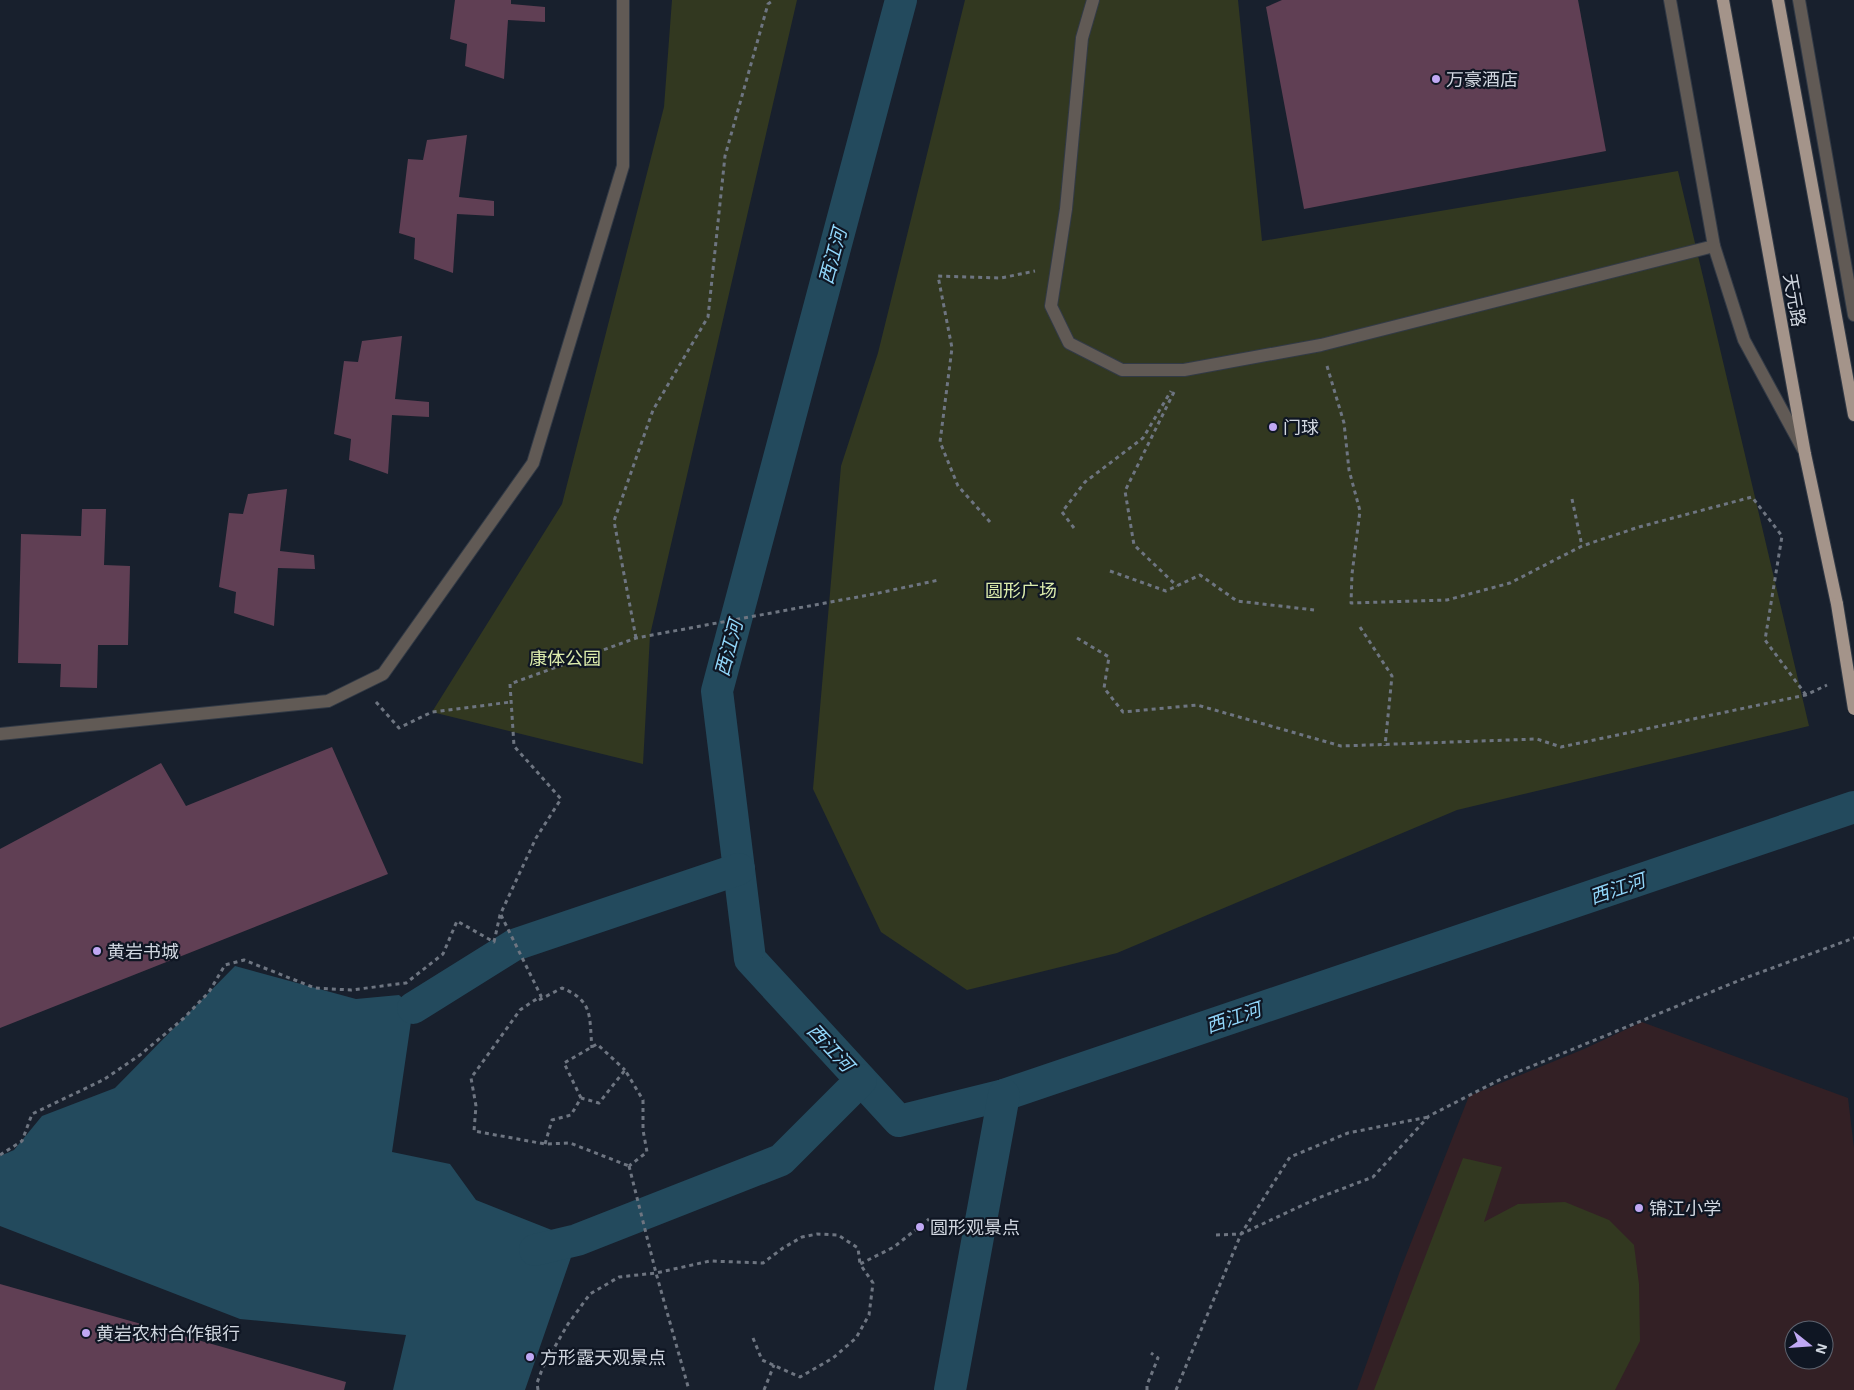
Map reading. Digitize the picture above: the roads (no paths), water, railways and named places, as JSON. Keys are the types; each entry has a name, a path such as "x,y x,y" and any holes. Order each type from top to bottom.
{"main road":[{"name":"天元路","path":"1723,0 1805,454 1837,604 1854,708"},
{"name":"天元路","path":"1778,0 1854,415"}],"street":[{"path":"0,734 328,701 382,674 533,463 624,166 623,0"},
{"path":"1093,0 1082,38 1066,209 1051,306 1069,343 1122,370 1184,370 1321,345 1714,246"},
{"path":"1670,0 1714,246 1744,340 1805,454"},
{"path":"1799,0 1854,314"}],"water":[{"path":"235,966 356,999 399,995 413,1008 392,1152 450,1164 476,1200 577,1240 525,1390 393,1390 406,1335 240,1319 0,1226 0,1156 14,1150 42,1116 115,1088"}],"waterway":[{"name":"西江河","path":"901,0 717,691 750,959 899,1121 1004,1095 1854,807"},
{"path":"413,1008 514,945 739,869"},
{"path":"535,1250 577,1240 781,1160 861,1080"},
{"path":"950,1390 1004,1095"}],"place":[{"name":"万豪酒店","path":"1436,79"},
{"name":"门球","path":"1273,427"},
{"name":"黄岩书城","path":"97,951"},
{"name":"锦江小学","path":"1639,1208"},
{"name":"圆形观景点","path":"920,1227"},
{"name":"黄岩农村合作银行","path":"86,1333"},
{"name":"方形露天观景点","path":"530,1357"}],"park label":[{"name":"圆形广场","path":"1021,590"},
{"name":"康体公园","path":"565,658"}]}
